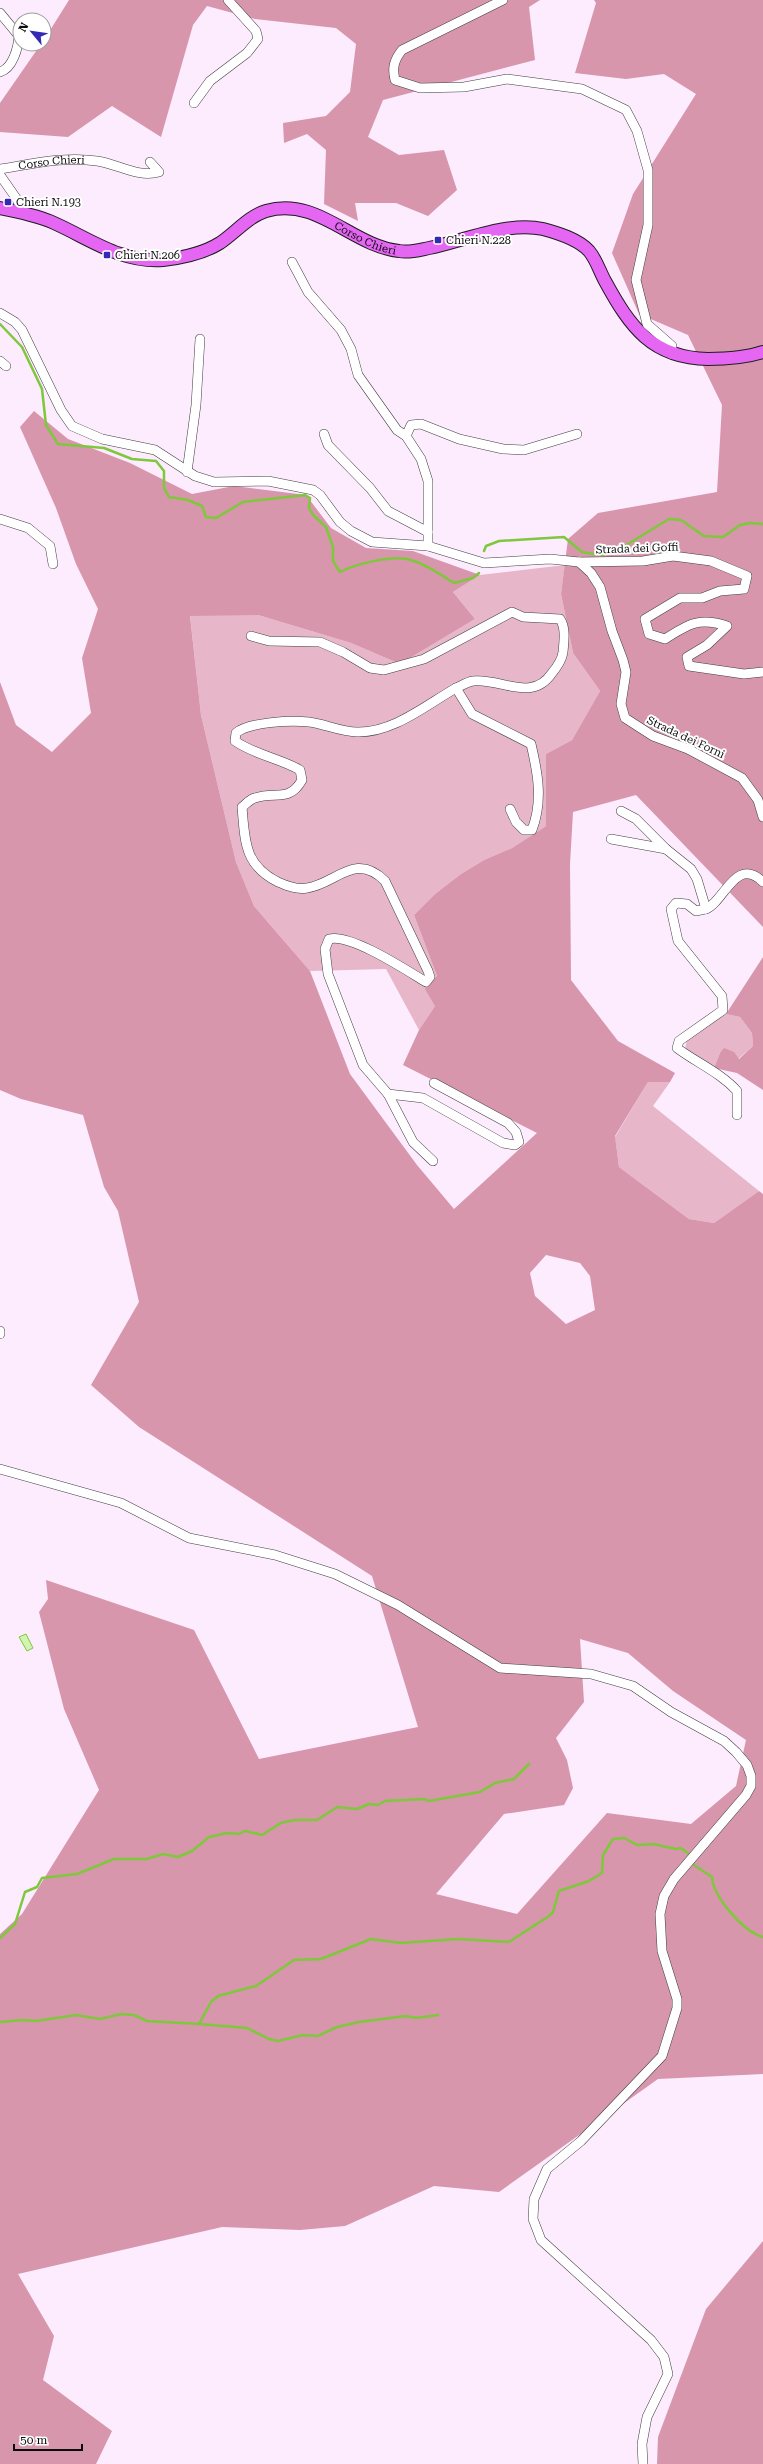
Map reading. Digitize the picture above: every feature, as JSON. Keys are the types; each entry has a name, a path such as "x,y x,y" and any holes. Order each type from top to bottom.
{"main road":[{"name":"Corso Chieri","path":"0,208 24,213 54,223 94,245 123,256 161,260 204,251 219,244 265,211 276,210 313,213 377,246 402,252 434,247 520,226 542,229 578,242 590,252 621,311 641,336 671,354 695,358 719,359 750,357 763,352"}],"street":[{"path":"194,103 210,81 247,53 258,39 256,31 228,0"},
{"path":"503,0 402,50 396,58 393,71 396,80 420,88 464,87 507,79 582,89 626,110 637,131 648,170 648,225 636,280 647,324 672,346 671,354"},
{"path":"0,14 19,36 18,46 14,56 7,69 0,72"},
{"name":"Corso Chieri","path":"0,169 71,159 97,161 148,175 159,172 150,162"},
{"path":"0,175 16,198 24,213"},
{"path":"292,262 308,292 342,330 351,349 358,375 397,430 406,436 420,459 428,481 428,546"},
{"path":"0,313 15,322 22,330 61,410 72,426 102,439 155,450 178,464 186,472 214,482 268,480 313,490 320,495 340,522 351,531 372,542 428,546 484,563 550,559 579,562"},
{"path":"186,472 196,405 200,339"},
{"path":"406,436 411,425 421,424 459,439 503,449 524,450 577,434"},
{"path":"324,434 328,445 370,488 388,510 428,532"},
{"path":"0,519 28,528 50,546 53,564"},
{"name":"Strada dei Goffi","path":"579,562 643,561 674,556 710,561 747,576 744,589 720,591 702,598 680,598 646,619 649,634 665,639 691,623 713,621 727,626 707,645 687,657 689,666 744,674 763,672"},
{"name":"Strada dei Forni","path":"579,562 591,573 600,586 612,631 623,660 626,672 622,704 625,718 653,736 688,749 742,778 758,800 763,817"},
{"path":"251,636 269,641 320,642 343,652 370,668 384,670 424,659 512,612 522,617 560,619 564,625 563,653 560,662 547,682 537,687 524,689 473,681 456,688 388,727 357,732 309,722 281,722 242,728 236,733 235,741 249,751 288,764 300,770 302,780 298,788 286,795 254,798 242,808 244,836 251,861 263,875 288,887 307,888 349,870 360,869 377,873 385,881 428,971 430,977 426,982 382,955 337,937 329,939 325,949 328,974 363,1065 388,1094 413,1142 433,1161"},
{"path":"456,688 472,714 531,744 539,779 537,815 532,830 524,830 516,822 510,809"},
{"path":"621,811 636,819 666,849 691,869 706,909"},
{"path":"611,839 666,849"},
{"path":"737,1115 736,1091 727,1080 697,1063 678,1048 679,1041 723,1010 722,996 678,941 671,909 676,903 687,904 696,911 706,909 739,876 748,874 763,882"},
{"path":"388,1094 423,1098 503,1143 515,1145 519,1142 516,1132 508,1123 434,1083"},
{"path":"0,1469 121,1503 189,1538 275,1555 335,1574 398,1605 500,1668 591,1674 633,1686 671,1712 724,1741 747,1765 751,1776 751,1786 746,1795 674,1879 664,1896 660,1914 662,1951 677,1999 677,2008 662,2056 581,2142 547,2169 534,2199 533,2219 542,2240 604,2295 651,2340 664,2357 668,2374 647,2417 642,2444 643,2464"}],"shaded area":[{"path":"69,0 540,0 529,7 535,60 383,100 368,137 399,155 444,150 457,190 428,216 396,203 355,203 358,221 324,204 326,150 307,134 284,143 283,123 326,116 350,92 356,44 336,28 255,19 207,6 193,25 161,137 112,106 68,137 0,132 0,103 35,52 52,52 52,27"},
{"path":"594,0 763,0 763,927 636,795 573,812 570,864 571,980 618,1041 675,1073 670,1082 648,1082 615,1136 619,1167 689,1219 714,1223 759,1191 763,1194 763,2074 658,2079 499,2192 434,2186 345,2226 300,2230 222,2227 18,2274 54,2336 43,2380 112,2431 96,2464 0,2464 0,1934 22,1914 99,1790 64,1709 39,1612 48,1599 46,1580 194,1630 259,1759 418,1727 372,1576 139,1427 91,1385 139,1302 118,1211 104,1187 83,1115 21,1099 0,1090 0,682 16,725 52,752 91,713 82,658 98,609 76,564 56,508 20,427 34,411 68,439 130,463 192,494 234,486 306,495 331,528 366,548 413,551 480,575 453,592 475,619 400,664 351,643 258,615 190,616 201,715 236,862 254,906 310,971 350,1074 417,1165 454,1209 537,1133 403,1065 419,1030 435,1006 425,989 437,976 414,915 435,894 461,874 484,860 512,848 546,826 546,754 572,740 600,691 573,653 561,594 568,539 598,513 717,492 722,405 688,335 639,314 612,253 633,194 696,94 664,74 626,79 575,73 596,3","holes":["546,1255 580,1263 590,1276 595,1310 566,1324 535,1296 530,1273","580,1639 628,1653 673,1691 746,1740 736,1786 691,1824 607,1813 517,1914 436,1894 504,1814 564,1805 573,1788 567,1760 556,1738 584,1702"]},
{"path":"565,565 561,594 573,653 600,691 572,740 546,754 546,826 512,848 484,860 461,874 435,894 414,915 437,976 435,1006 419,1030 386,969 310,971 254,906 236,862 201,715 190,615 258,615 351,643 400,664 475,619 453,592 480,575"},
{"path":"763,957 763,1090 737,1073 714,1068 720,1053 724,1048 734,1052 739,1059 753,1046 752,1033 740,1017 726,1014"},
{"path":"726,1014 740,1017 752,1033 753,1046 738,1059 720,1053 714,1068 685,1050 687,1039"},
{"path":"648,1082 670,1082 653,1106 759,1191 714,1223 689,1219 619,1167 615,1137"},
{"path":"26,1634 33,1648 27,1651 19,1637"},
{"path":"763,2241 763,2464 657,2464 658,2437 706,2309"}],"waterway":[{"path":"0,324 22,347 42,389 46,425 58,444 104,448 132,459 156,461 164,471 164,488 169,497 188,500 202,506 206,517 216,518 243,502 305,495 310,498 309,508 314,516 326,527 333,547 333,561 340,572 372,561 400,558 420,563 454,583 473,578 479,573"},
{"path":"484,551 486,546 499,541 564,537 582,552 602,555 618,550 669,519 681,520 704,536 723,537 740,525 750,523 763,524"},
{"path":"0,1938 15,1924 25,1892 37,1887 42,1878 77,1874 114,1859 147,1859 163,1854 178,1857 192,1851 209,1837 227,1833 239,1834 245,1831 262,1835 281,1823 294,1820 317,1820 337,1807 357,1809 369,1804 378,1805 385,1801 424,1799 429,1801 480,1792 495,1783 514,1779 529,1764"},
{"path":"0,2022 23,2020 36,2021 76,2015 100,2019 121,2014 134,2015 147,2021 199,2024 211,2002 218,1996 256,1986 294,1960 321,1959 371,1939 401,1943 458,1939 509,1942 553,1912 559,1891 589,1881 602,1873 603,1855 613,1839 624,1838 637,1845 653,1844 676,1849 681,1848 689,1854"},
{"path":"694,1865 712,1877 718,1894 731,1913 747,1928 755,1934 763,1937"},
{"path":"199,2024 247,2028 269,2039 278,2041 303,2035 318,2036 337,2027 359,2022 406,2016 416,2018 438,2015"}],"place":[{"name":"Chieri N.193","path":"8,202"},
{"name":"Chieri N.228","path":"438,240"},
{"name":"Chieri N.206","path":"107,255"}]}
